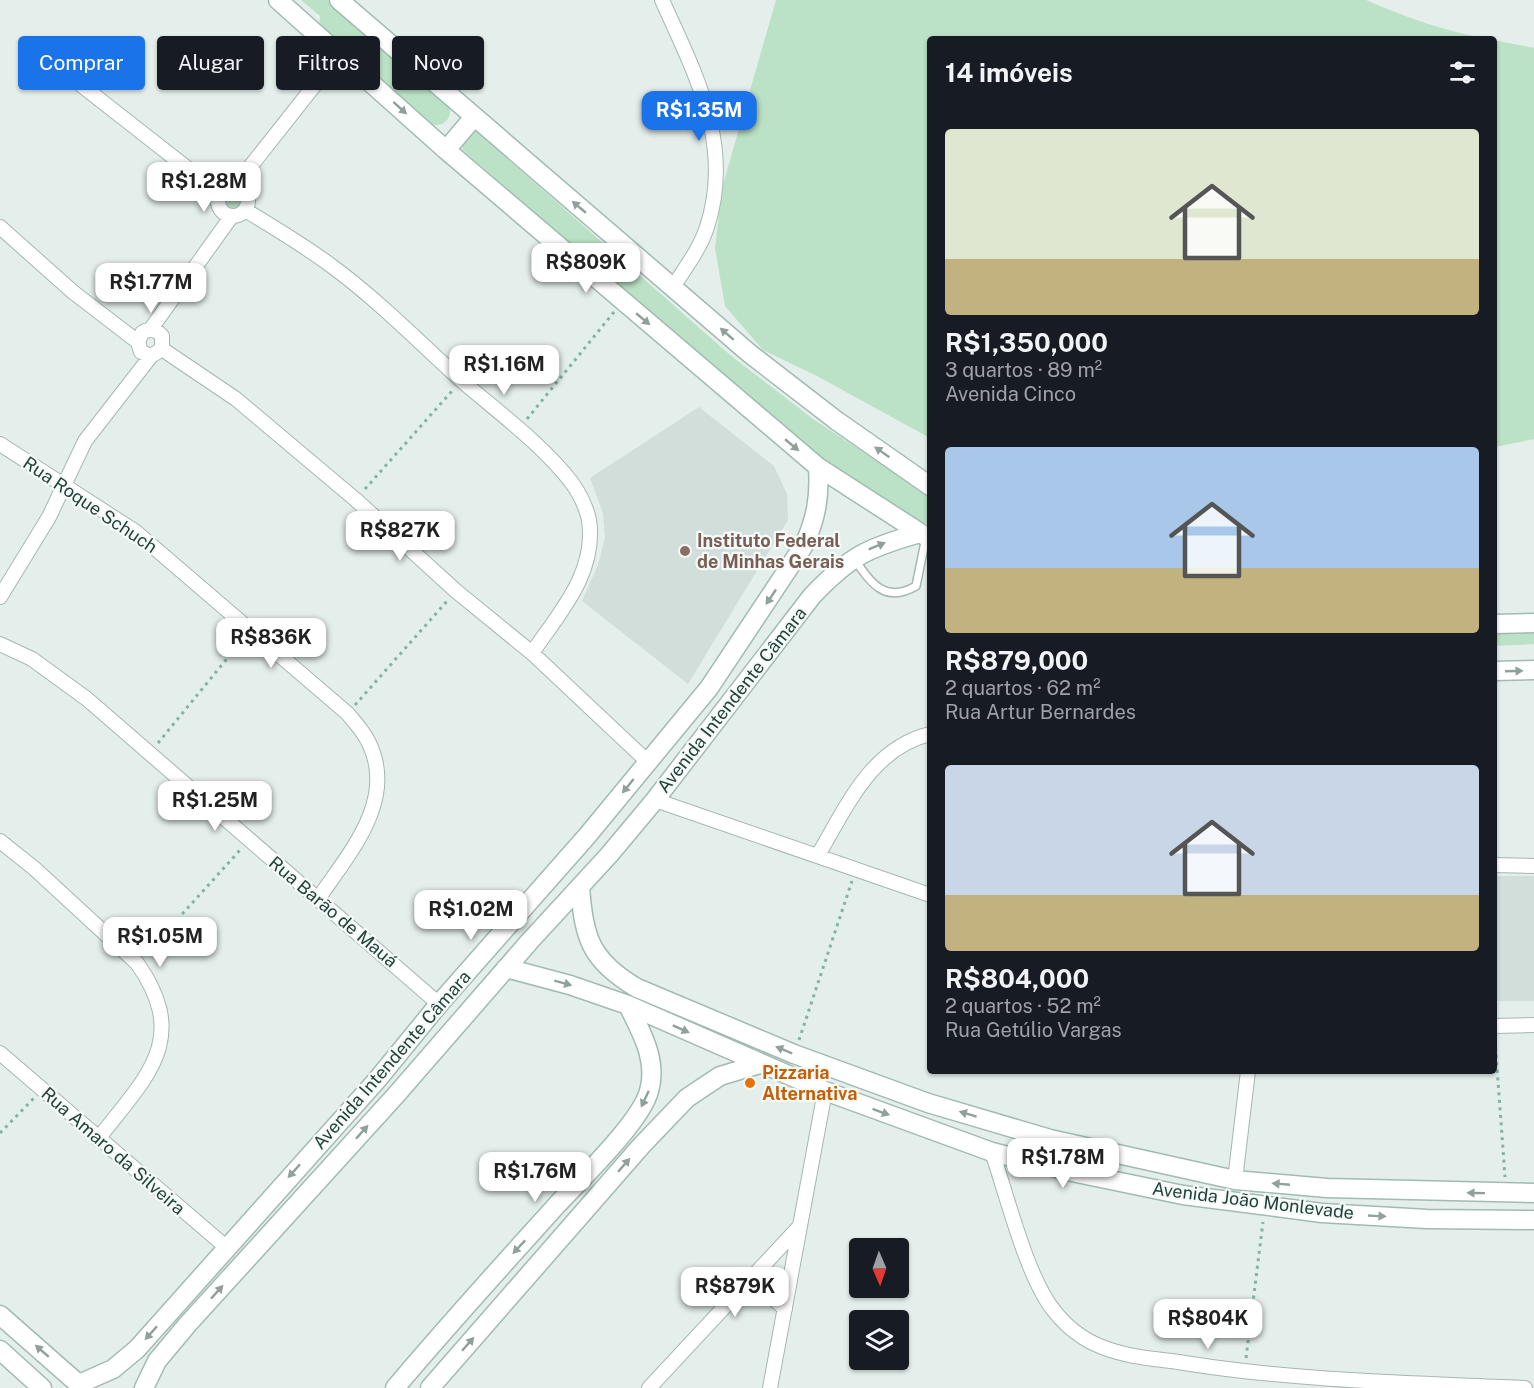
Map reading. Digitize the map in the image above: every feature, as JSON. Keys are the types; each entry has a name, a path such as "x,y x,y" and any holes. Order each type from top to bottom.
{"main road":[{"path":"278,0 320,36"},
{"path":"339,0 749,353 828,414 927,484"},
{"path":"380,90 446,150 818,467 925,536"},
{"path":"446,150 474,117"},
{"name":"Avenida Intendente Câmara","path":"81,1386 125,1360 172,1311 226,1247 377,1080 439,1004 587,836 709,688 804,545 814,523 818,506 818,467"},
{"name":"Avenida Intendente Câmara","path":"144,1388 157,1361 187,1325 396,1095 506,968 609,855 655,800 812,597 837,570 854,558 888,542 925,536"},
{"path":"1497,624 1534,624"},
{"path":"1497,671 1534,670"},
{"path":"709,688 729,704"},
{"path":"587,836 609,855"},
{"name":"Avenida João Monlevade","path":"580,887 587,937 596,955 607,968 637,988 794,1054 928,1103 1050,1139 1235,1180 1327,1188 1534,1193"},
{"name":"Avenida João Monlevade","path":"506,968 628,1005 760,1064 916,1125 992,1152 1072,1172 1184,1195 1322,1213 1426,1219 1534,1220"},
{"path":"395,1388 462,1309 626,1129 647,1099 652,1075 646,1042 628,1005 637,988"},
{"path":"430,1388 642,1145 702,1086 720,1076 760,1064"},
{"path":"377,1080 396,1095"},
{"path":"916,1125 928,1116 928,1103"},
{"path":"626,1129 642,1145"},
{"path":"1322,1213 1327,1188"},
{"path":"172,1311 187,1325"},
{"path":"3,1324 81,1386"},
{"path":"0,1350 42,1388"}],"street":[{"path":"662,0 705,97 712,120 716,164 712,209 707,228 693,257 673,286"},
{"path":"87,90 219,194"},
{"path":"235,186 311,90"},
{"path":"138,342 142,333 150,330 231,217 245,210 248,203 247,195 235,186 226,187 219,194 217,203 220,210 231,217"},
{"path":"245,210 335,269 518,429 571,483 585,507 590,536 587,561 580,581 532,653"},
{"path":"0,227 73,292 138,342 141,352 156,352 236,399 356,500 456,591 532,653 648,762"},
{"path":"0,597 49,517 78,454 94,427 156,352 162,336 150,330"},
{"name":"Rua Roque Schuch","path":"0,444 136,532 347,713 368,741 377,774 375,804 364,830 318,899"},
{"name":"Rua Barão de Mauá","path":"0,644 32,659 60,677 439,1004"},
{"path":"818,855 860,785 877,765 901,745 927,735"},
{"path":"655,800 927,894"},
{"path":"0,841 51,884 137,963 150,980 161,1007 159,1052 144,1080 99,1139"},
{"path":"1497,865 1534,866"},
{"path":"1497,1026 1534,1025"},
{"name":"Rua Amaro da Silveira","path":"0,1053 226,1247"},
{"path":"1235,1180 1248,1074"},
{"path":"770,1388 825,1091"},
{"path":"992,1152 1038,1284 1054,1312 1075,1332 1101,1347 1127,1354 1244,1372 1344,1380 1525,1388"},
{"path":"649,1388 799,1227"},
{"path":"744,1286 767,1293 785,1309"}],"lane":[{"path":"854,558 871,583 879,590 892,592 909,590 915,586 925,536"}],"path":[{"path":"518,429 622,301"},
{"path":"356,500 462,380"},
{"path":"347,713 456,591"},
{"path":"150,753 250,631"},
{"path":"137,963 248,841"},
{"path":"794,1054 856,871"},
{"path":"1497,1065 1507,1194"},
{"path":"0,1133 42,1089"},
{"path":"1244,1372 1265,1207"}],"shaded area":[{"name":"Instituto Federal de Minhas Gerais","path":"699,407 774,466 787,494 788,520 688,684 582,601 598,565 605,538 603,513 590,478"},
{"path":"1497,876 1534,876 1534,1001 1497,1001"}],"green space":[{"path":"301,0 327,0 369,36 329,36 319,27 320,16"},
{"path":"776,0 1366,0 1426,23 1474,36 927,36 927,436 817,376 763,350 725,306 715,248 722,188"},
{"path":"1497,41 1534,48 1534,439 1497,447"},
{"path":"380,45 392,55 392,90 380,79"},
{"path":"392,90 433,90 448,103 450,112 448,119 442,124 433,125"},
{"path":"476,131 730,355 813,419 927,494 927,523 864,487 797,439 463,150 462,141 471,132"},
{"path":"231,193 239,196 242,204 239,212 231,215 223,212 220,204 223,196"},
{"path":"1534,629 1534,644 1497,646 1497,631"}],"place":[{"name":"Instituto Federal de Minhas Gerais","path":"685,551"},
{"name":"Pizzaria Alternativa","path":"750,1083"}]}
